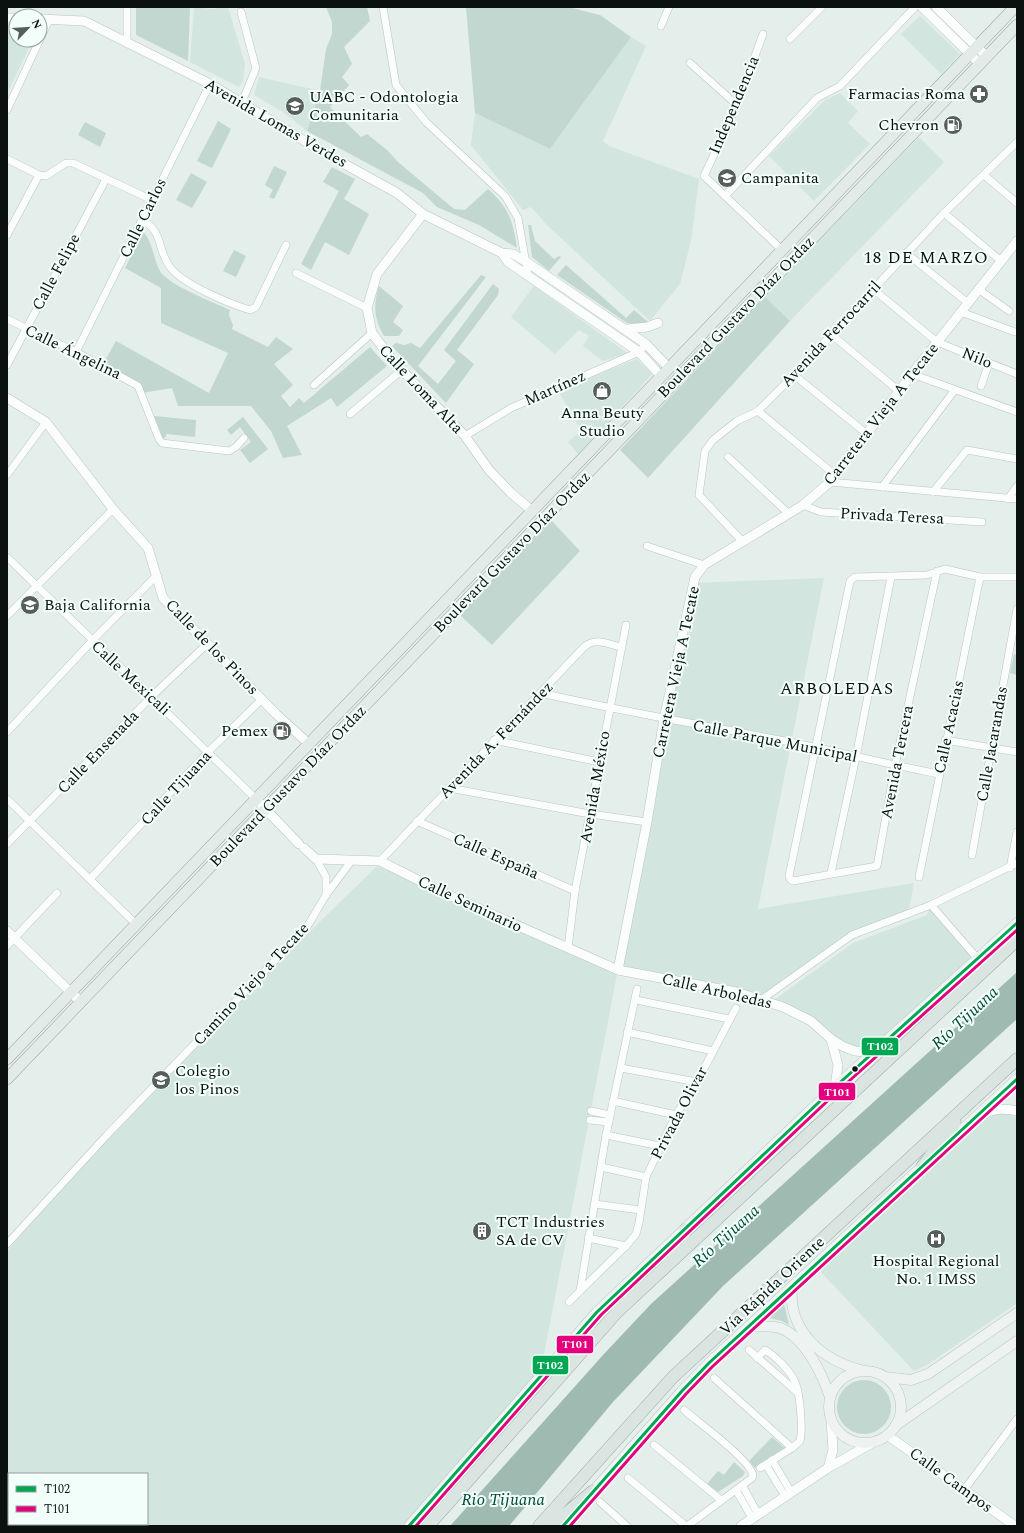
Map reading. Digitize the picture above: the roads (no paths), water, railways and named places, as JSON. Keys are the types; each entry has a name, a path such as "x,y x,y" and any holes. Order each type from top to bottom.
{"highway":[{"path":"428,1526 617,1312 1017,940"},
{"name":"Vía Rápida Oriente","path":"539,1526 673,1377 1017,1059"},
{"path":"922,1167 975,1097"},
{"path":"640,1290 644,1281 682,1238 686,1229"},
{"path":"556,1360 563,1357 607,1318 617,1312"},
{"path":"551,1526 592,1491"}],"main road":[{"name":"Boulevard Gustavo Díaz Ordaz","path":"7,1059 137,925 308,743 664,371 782,250 972,49 1015,7"},
{"name":"Boulevard Gustavo Díaz Ordaz","path":"7,1079 1017,25"},
{"path":"454,592 463,602"},
{"path":"410,1526 597,1312 835,1087 1017,923"},
{"path":"563,1526 592,1491 709,1363 1017,1079"},
{"path":"792,1288 790,1300 793,1313 797,1323 808,1337 823,1354 834,1361 863,1371"},
{"path":"1017,1313 928,1374 911,1380 884,1376 874,1372 854,1372 842,1379 830,1397 829,1408 831,1419 840,1432 853,1441 863,1443 874,1442 887,1435 895,1426 1017,1341"},
{"path":"749,1327 763,1326 787,1331 813,1358 830,1397"},
{"path":"884,1376 898,1393 901,1404 900,1415 895,1426"}],"street":[{"path":"126,44 127,7"},
{"path":"383,7 396,85 426,122 505,196 518,218 528,275"},
{"path":"661,26 669,7"},
{"path":"790,39 822,7"},
{"path":"782,250 725,196 817,98 840,86 915,7"},
{"path":"922,7 972,49"},
{"path":"936,7 983,60"},
{"path":"241,12 256,68 242,102"},
{"name":"Avenida Lomas Verdes","path":"48,20 84,21 126,44 210,84 328,155 397,193 423,214 502,253 513,254 627,329 646,344 664,371"},
{"name":"Independencia","path":"725,196 704,176 737,105 763,34"},
{"path":"7,110 33,48"},
{"path":"690,63 737,105"},
{"name":"Calle Carlos","path":"76,352 210,84"},
{"name":"Avenida Ferrocarril","path":"743,542 699,495 705,451 712,440 724,431 758,411 794,375 944,213 1017,142"},
{"path":"7,159 39,175 46,176 66,163 73,163 152,200"},
{"path":"7,235 39,175"},
{"path":"984,175 1017,203"},
{"name":"Calle Felipe","path":"7,365 106,179"},
{"path":"944,213 1001,261"},
{"name":"Calle Loma Alta","path":"423,214 377,274 367,308 372,333 393,361 465,436 488,470 531,510"},
{"path":"143,220 157,232 166,260 177,274 232,304 250,310 257,305 286,245"},
{"name":"Carretera Vieja A Tecate","path":"618,970 647,822 664,719 695,577 704,565 803,505 833,478 978,289 1017,242"},
{"name":"Avenida Lomas Verdes","path":"502,253 508,262 639,352 664,371"},
{"path":"906,253 968,303"},
{"path":"296,273 367,308"},
{"name":"Nilo","path":"873,289 937,342 1017,374"},
{"path":"978,289 1009,311"},
{"path":"961,312 1015,332"},
{"name":"Calle Ángelina","path":"7,319 76,352 138,386 159,439 162,442 229,451 236,447 244,438"},
{"path":"627,329 646,327 658,323"},
{"path":"314,385 372,333"},
{"path":"832,334 900,392"},
{"name":"Martínez","path":"465,436 518,405 639,352 646,344"},
{"path":"981,386 989,363"},
{"path":"350,414 402,370"},
{"path":"912,374 954,391 1017,412"},
{"path":"794,375 867,434"},
{"path":"882,487 954,391"},
{"name":"Calle de los Pinos","path":"7,398 46,422 113,509 148,548 163,598 207,644 308,743"},
{"path":"758,411 833,478 882,487 1017,499"},
{"path":"8,473 46,422"},
{"path":"933,492 967,450 1017,459"},
{"path":"728,457 788,513"},
{"path":"1008,499 1017,486"},
{"name":"Privada Teresa","path":"803,505 821,512 982,522"},
{"path":"7,616 36,585 113,509"},
{"path":"648,546 704,565"},
{"name":"Calle Mexicali","path":"7,557 92,641 152,696 256,799"},
{"path":"815,747 850,581 852,579 927,575 945,569 980,577 1017,577"},
{"name":"Avenida Tercera","path":"815,747 789,876 790,879 794,881 831,873 877,866 895,766 937,571"},
{"path":"7,732 92,641 157,576"},
{"path":"831,873 856,757 891,577"},
{"name":"Calle Acacias","path":"919,877 980,577"},
{"name":"Calle Jacarandas","path":"972,855 990,747 1017,609"},
{"name":"Avenida México","path":"568,948 575,891 626,626"},
{"name":"Avenida A. Fernández","path":"380,861 494,740 590,642 597,641 621,648"},
{"name":"Calle Ensenada","path":"7,844 152,696 207,644"},
{"name":"Calle Parque Municipal","path":"541,693 609,709 815,747 895,766 939,774"},
{"name":"Calle Tijuana","path":"91,878 209,752 262,699"},
{"path":"494,740 600,762"},
{"path":"946,740 1017,752"},
{"path":"449,788 590,814 647,822"},
{"path":"7,799 91,878 137,925"},
{"path":"256,799 301,846 316,859 326,877 326,895"},
{"name":"Calle España","path":"417,821 575,891"},
{"path":"1010,868 1017,832"},
{"name":"Calle Seminario","path":"316,859 380,861 444,893 618,970"},
{"name":"Camino Viejo a Tecate","path":"7,1244 106,1136 307,927 326,895 352,860"},
{"path":"761,1000 852,935 931,905 1010,868 1017,863"},
{"path":"7,946 57,893"},
{"path":"931,905 978,959"},
{"path":"7,931 81,1002"},
{"name":"Calle Arboledas","path":"618,970 736,992 783,1007 811,1021 844,1047 855,1051 865,1052 878,1048"},
{"path":"580,1291 606,1135 621,1068 627,1032 636,1000 637,989"},
{"path":"636,1000 729,1019"},
{"name":"Privada Olivar","path":"569,1302 626,1246 636,1234 646,1177 676,1115 697,1082 736,1008"},
{"path":"627,1032 713,1051"},
{"path":"831,1038 838,1065 835,1087"},
{"path":"621,1068 697,1082"},
{"path":"614,1101 676,1115"},
{"path":"980,1114 998,1108 1017,1111"},
{"path":"598,1121 595,1112 610,1119"},
{"path":"590,1120 598,1121 610,1119"},
{"path":"606,1135 660,1146"},
{"path":"601,1167 646,1177"},
{"path":"595,1204 640,1210"},
{"path":"588,1238 626,1246"},
{"path":"749,1350 797,1392"},
{"path":"757,1358 765,1350 792,1377 797,1392 801,1436 800,1440 792,1448 763,1466 788,1494"},
{"path":"714,1378 792,1448"},
{"path":"628,1478 686,1526 752,1478 752,1471 735,1453 684,1410"},
{"path":"828,1468 833,1450 831,1419"},
{"path":"964,1490 1017,1419"},
{"name":"Calle Campos","path":"887,1435 964,1490 1015,1523"},
{"path":"741,1526 828,1468 874,1442"},
{"path":"654,1445 721,1500"},
{"path":"772,1460 788,1494"},
{"path":"742,1486 755,1516"},
{"path":"736,1490 755,1516"},
{"path":"600,1502 627,1526"}],"water":[{"name":"Rio Tijuana","path":"1017,972 1017,1019 723,1286 613,1402 509,1526 450,1526 603,1355 651,1304"}],"place":[{"name":"Farmacias Roma","path":"979,94"},
{"name":"UABC - Odontologia Comunitaria","path":"295,106"},
{"name":"Chevron","path":"953,125"},
{"name":"Campanita","path":"727,178"},
{"name":"Anna Beuty Studio","path":"602,391"},
{"name":"Baja California","path":"30,605"},
{"name":"Pemex","path":"282,731"},
{"name":"Colegio los Pinos","path":"161,1080"},
{"name":"TCT Industries SA de CV","path":"482,1231"},
{"name":"Hospital Regional No. 1 IMSS","path":"936,1239"}],"district":[{"name":"18 DE MARZO","path":"926,258"},
{"name":"ARBOLEDAS","path":"837,689"}],"water label":[{"name":"Río Tijuana","path":"965,1018"},
{"name":"Río Tijuana","path":"726,1236"}]}
